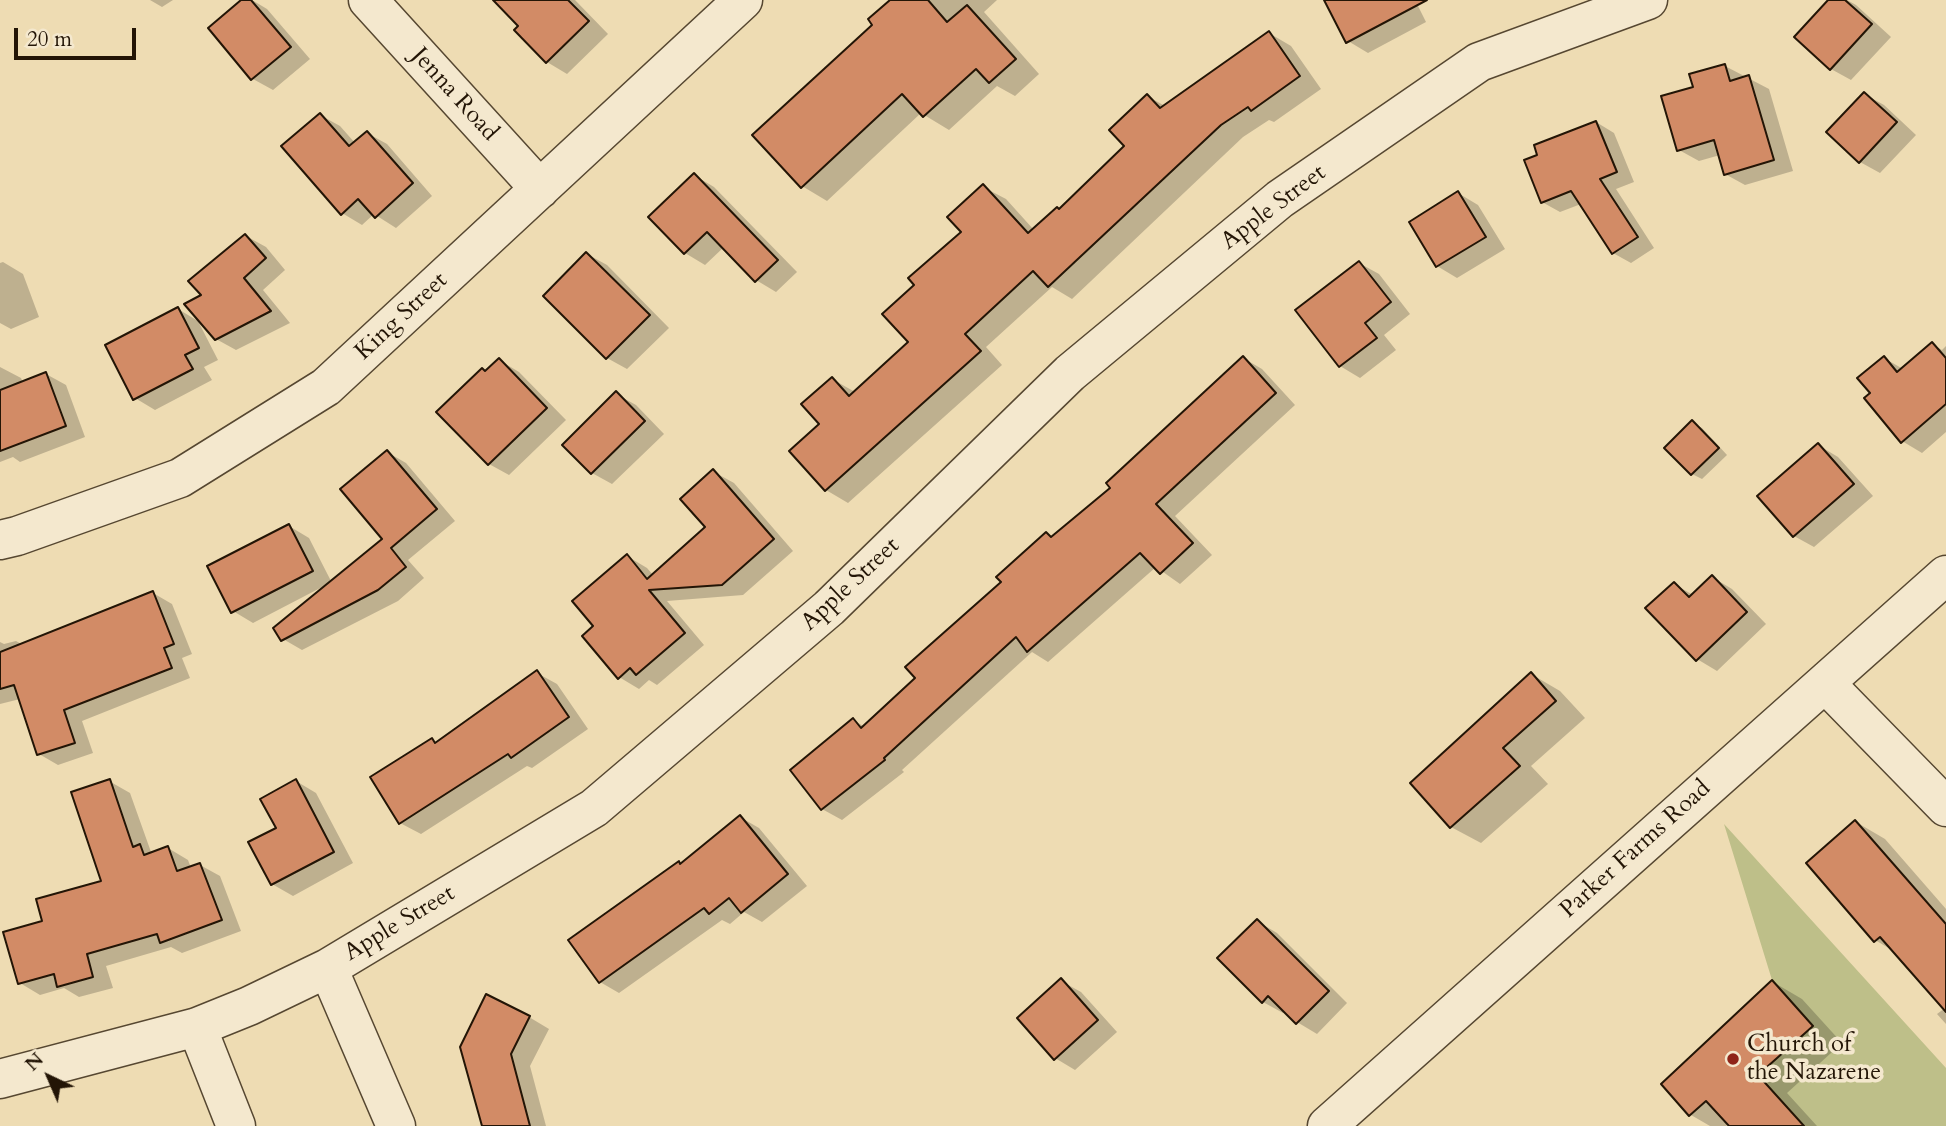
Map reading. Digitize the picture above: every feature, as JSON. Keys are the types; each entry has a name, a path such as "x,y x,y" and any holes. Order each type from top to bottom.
{"street":[{"name":"Jenna Road","path":"368,0 540,189"},
{"name":"King Street","path":"0,540 180,478 326,387 743,0"},
{"name":"Apple Street","path":"0,1079 197,1027 249,1006 328,968 594,808 830,608 1070,373 1280,199 1479,62 1648,0"},
{"name":"Parker Farms Road","path":"1327,1126 1946,575"},
{"path":"1825,683 1946,807"},
{"path":"328,968 396,1126"},
{"path":"197,1027 236,1126"}],"green space":[{"path":"1724,824 1946,1068 1946,1126 1804,1126 1758,1075 1813,1026 1772,980"}],"building":[{"path":"241,0 251,0 291,47 251,80 208,28"},
{"path":"493,0 568,0 589,21 546,63 514,30 518,26"},
{"path":"890,0 928,0 947,22 967,5 1016,59 989,83 976,69 923,117 902,94 801,188 752,135 872,25 868,19"},
{"path":"1324,0 1427,0 1346,43"},
{"path":"1828,0 1845,0 1872,24 1830,70 1794,37"},
{"path":"1269,31 1300,76 1251,111 1248,107 1221,125 1048,287 1033,271 965,334 981,351 825,491 789,451 819,424 801,404 832,377 849,396 908,342 882,314 914,285 908,278 961,232 947,217 983,184 1028,233 1057,207 1059,209 1124,146 1109,130 1147,94 1160,108"},
{"path":"1725,64 1730,81 1749,75 1774,160 1724,175 1714,140 1677,151 1661,96 1693,87 1689,74"},
{"path":"1864,92 1897,122 1859,163 1826,132"},
{"path":"320,113 349,146 367,131 413,183 375,218 358,199 341,215 281,146"},
{"path":"1596,121 1617,172 1600,179 1638,237 1612,254 1571,191 1541,203 1524,160 1537,155 1534,145"},
{"path":"694,173 778,260 755,282 707,232 684,254 648,217"},
{"path":"1458,191 1486,237 1436,267 1409,222"},
{"path":"245,234 266,258 244,278 271,311 215,340 184,304 201,295 188,281"},
{"path":"586,252 650,315 606,359 543,296"},
{"path":"1359,261 1391,302 1365,323 1377,338 1339,367 1295,310"},
{"path":"178,307 199,348 185,355 193,369 133,400 105,345"},
{"path":"1932,342 1946,358 1946,404 1901,443 1864,398 1870,393 1857,378 1884,356 1897,372"},
{"path":"1243,356 1276,393 1156,504 1193,543 1160,574 1140,553 1027,652 1016,637 884,758 885,760 821,810 790,770 853,718 861,728 915,678 905,667 1001,582 996,577 1046,532 1051,537 1110,488 1106,483"},
{"path":"499,358 547,408 488,465 436,412 482,368 485,371"},
{"path":"46,372 66,426 0,451 0,390"},
{"path":"616,391 645,421 591,474 562,445"},
{"path":"1692,420 1719,448 1691,475 1664,448"},
{"path":"1818,443 1854,484 1793,537 1757,496"},
{"path":"387,450 437,509 391,548 406,567 378,590 281,641 273,628 382,539 340,489"},
{"path":"713,469 774,539 722,585 649,590 685,633 636,675 630,668 618,679 582,636 593,626 572,601 627,554 647,579 705,527 680,499"},
{"path":"289,524 313,571 231,613 207,566"},
{"path":"1712,575 1747,612 1696,661 1645,608 1674,582 1689,597"},
{"path":"153,591 174,644 164,648 172,668 64,710 75,743 37,755 14,685 0,689 0,652"},
{"path":"537,670 569,717 511,758 508,754 399,824 370,777 432,738 435,743"},
{"path":"1531,672 1556,701 1503,748 1520,766 1450,828 1410,783"},
{"path":"110,779 133,847 140,844 144,855 168,846 177,871 200,863 222,920 160,943 157,934 87,954 93,977 57,987 54,974 18,984 3,932 42,921 36,899 101,881 71,792"},
{"path":"296,779 334,852 271,885 248,842 276,828 260,799"},
{"path":"740,815 788,874 741,913 729,898 709,914 704,908 599,983 568,940 679,861 680,864"},
{"path":"1855,820 1946,924 1946,1012 1880,937 1874,942 1806,863"},
{"path":"1257,919 1329,991 1296,1024 1268,996 1262,1003 1217,958"},
{"path":"1061,978 1098,1020 1054,1060 1017,1018"},
{"name":"Church of the Nazarene","path":"1772,980 1813,1026 1758,1075 1804,1126 1729,1126 1706,1101 1689,1116 1661,1084"},
{"path":"486,994 530,1016 511,1054 530,1126 482,1126 460,1047"}],"place":[{"name":"Church of the Nazarene","path":"1733,1059"}]}
